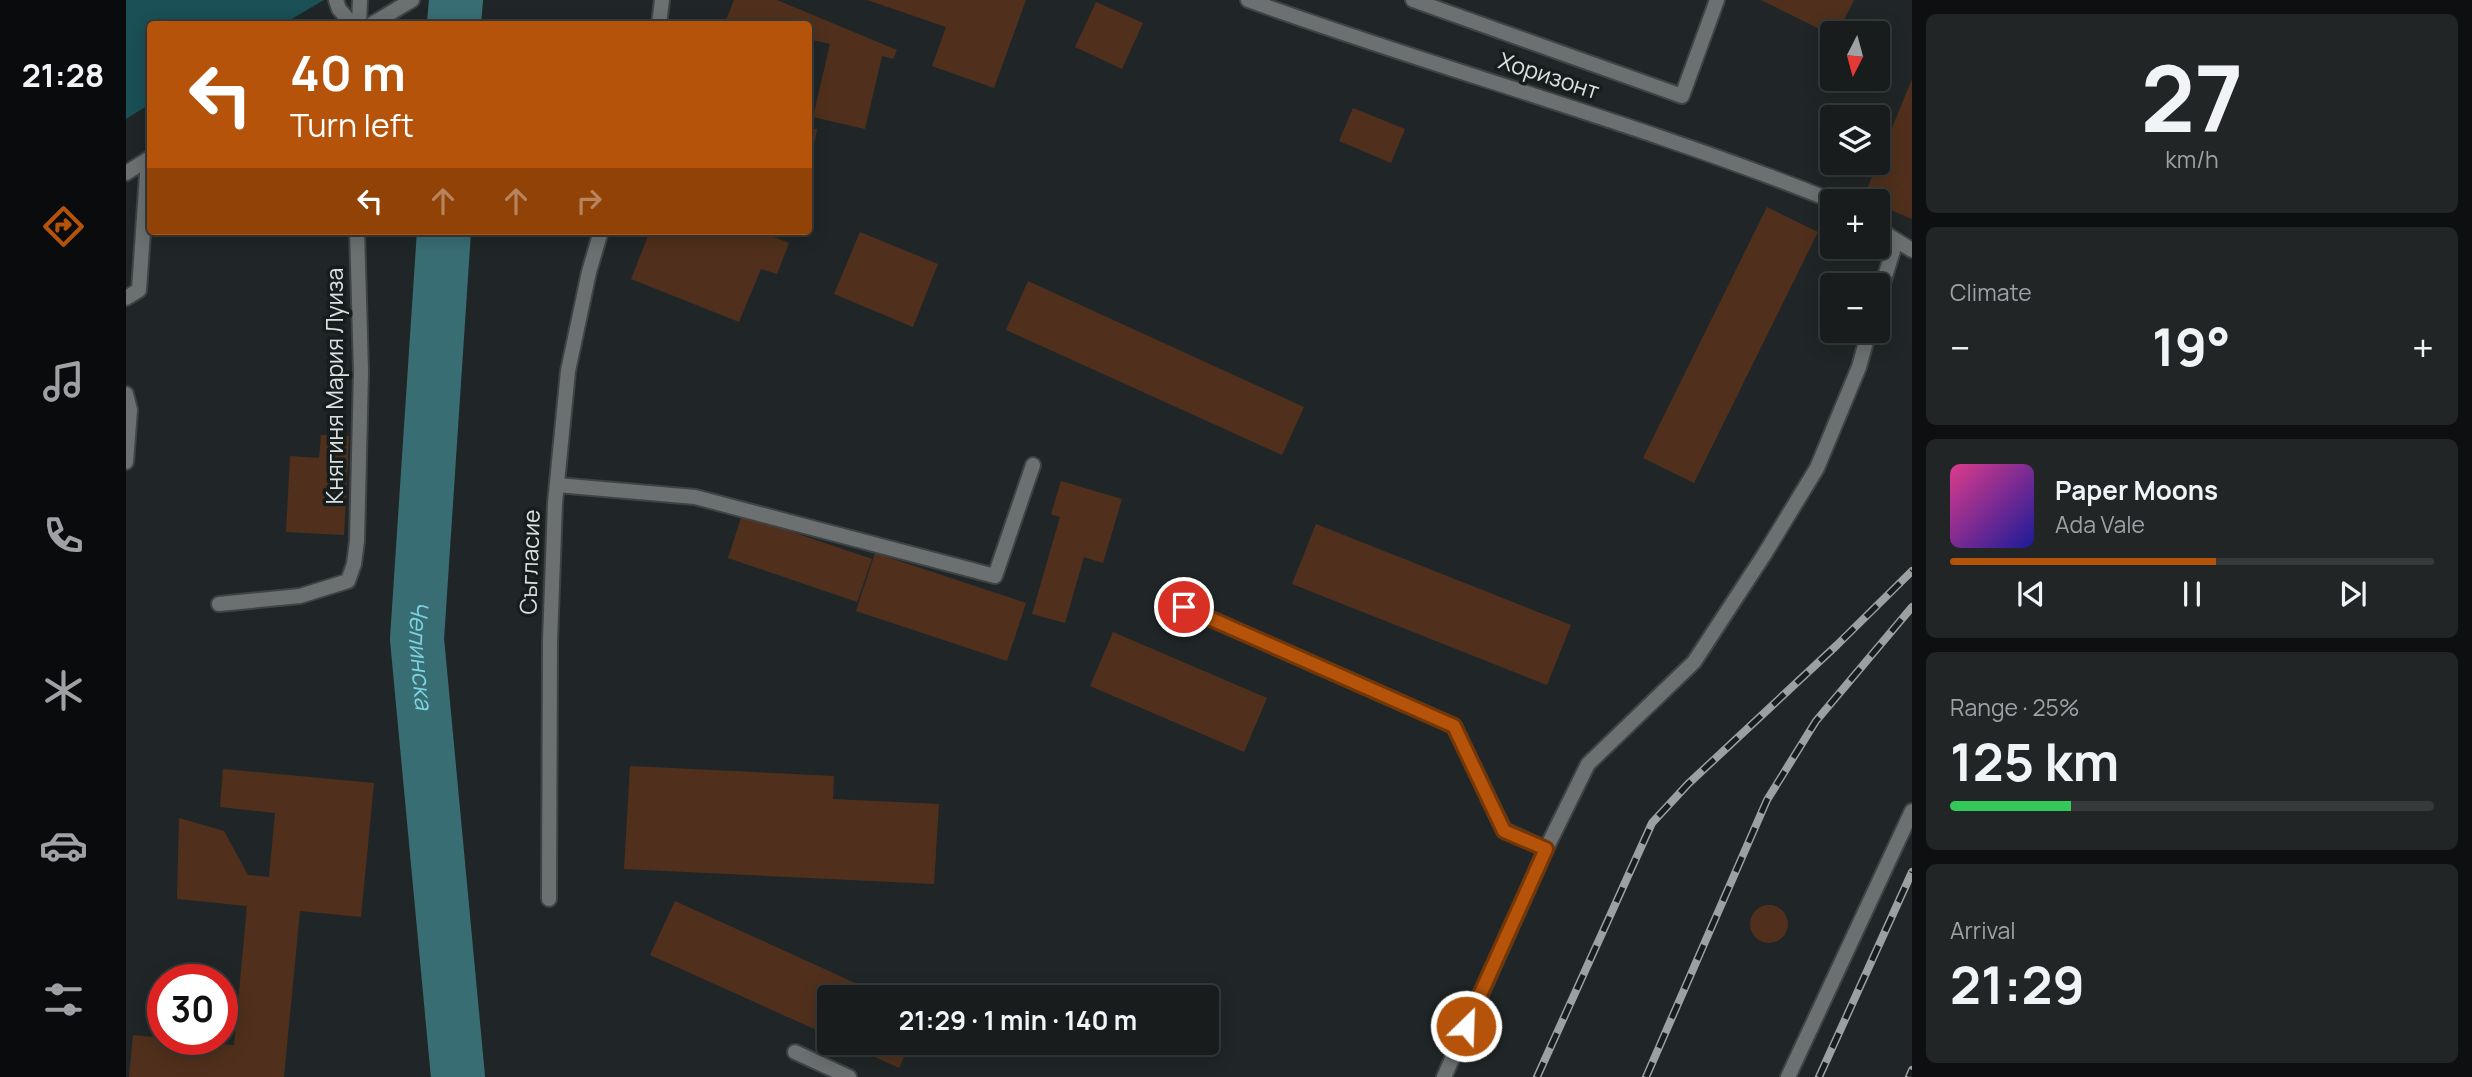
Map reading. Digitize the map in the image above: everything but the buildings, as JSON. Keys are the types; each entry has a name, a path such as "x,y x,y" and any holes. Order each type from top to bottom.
{"street":[{"path":"336,0 339,9 349,21"},
{"path":"359,21 360,0"},
{"path":"377,21 412,0"},
{"path":"659,21 662,0"},
{"name":"Хоризонт","path":"1248,0 1653,135 1820,196"},
{"path":"1413,0 1682,96 1717,0"},
{"path":"126,173 147,160"},
{"path":"126,298 139,290 147,185"},
{"name":"Княгиня Мария Луиза","path":"219,604 300,596 348,581 354,564 357,541 361,371 357,235"},
{"name":"Съгласие","path":"549,899 550,641 557,485 568,371 589,272 600,235"},
{"path":"1890,237 1912,250"},
{"path":"1886,273 1896,241"},
{"path":"1444,1077 1546,849 1588,764 1694,662 1817,468 1859,368 1866,343"},
{"path":"126,394 130,410 126,463"},
{"path":"557,485 695,497 995,576 1033,465"},
{"path":"1184,607 1454,726 1504,831 1546,849"},
{"path":"1788,1077 1912,811"},
{"path":"795,1052 849,1077"}],"shaded area":[{"path":"126,0 324,0 288,21 147,21 147,106 126,119"}],"waterway":[{"name":"Чепинска","path":"454,21 456,0"},
{"name":"Чепинска","path":"444,235 417,639 458,1077"}],"railway":[{"path":"1537,1077 1652,823 1688,784 1912,571"},
{"path":"1646,1077 1767,800 1816,721 1912,607"},
{"path":"1819,1077 1912,872"},
{"path":"1909,1077 1912,1070"}],"route":[{"path":"1184,607 1454,726 1504,831 1546,849 1466,1026"}]}
